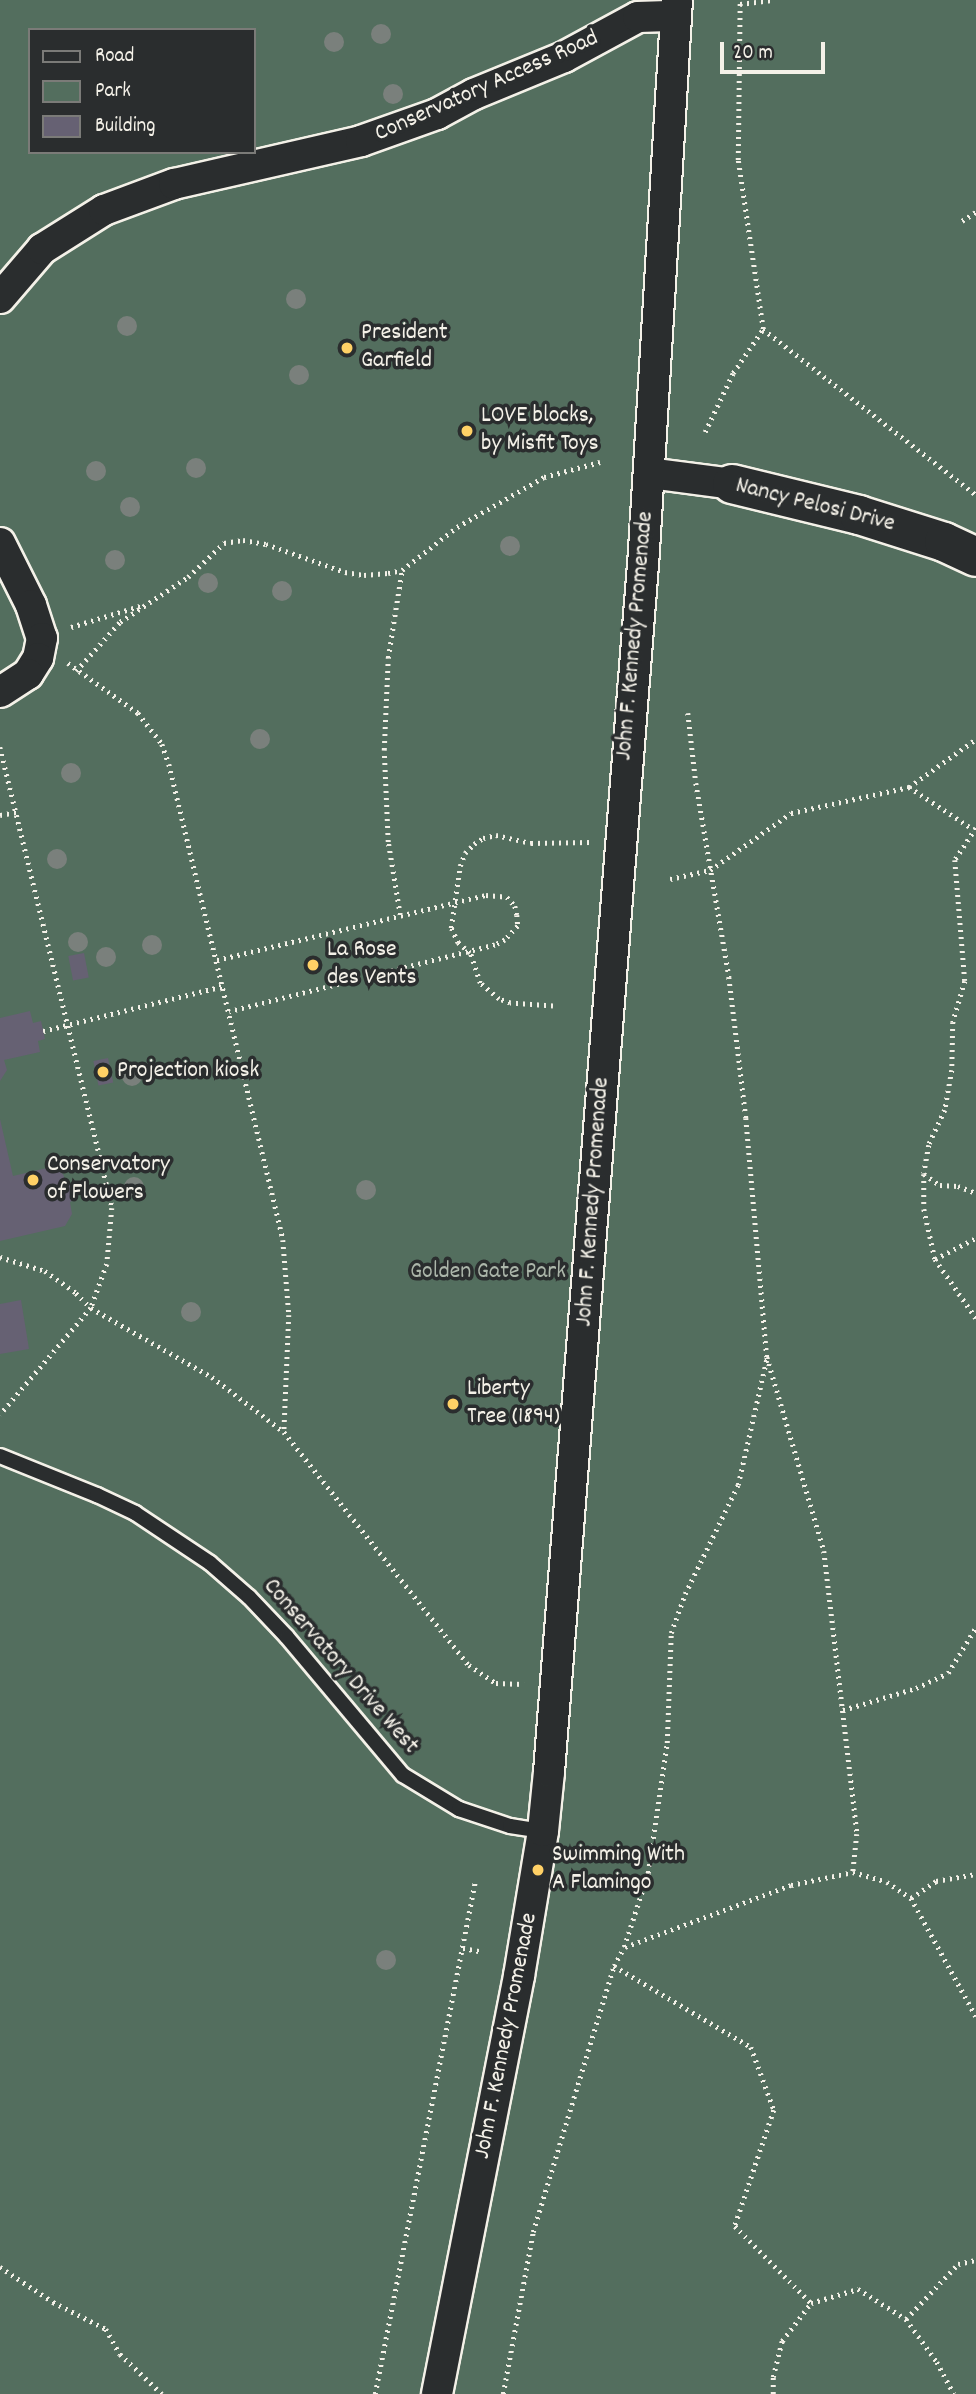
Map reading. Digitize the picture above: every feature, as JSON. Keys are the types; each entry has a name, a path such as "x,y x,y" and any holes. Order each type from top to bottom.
{"street":[{"name":"Conservatory Access Road","path":"0,299 43,249 104,210 174,184 361,141 437,114 474,94 564,57 638,17 677,8"},
{"name":"John F. Kennedy Promenade","path":"437,2394 519,1976 543,1831 649,473 677,8"},
{"name":"Nancy Pelosi Drive","path":"649,473 732,484 870,519 944,542 976,557"},
{"path":"0,543 38,622 42,638 38,658 28,674 0,692"}],"lane":[{"name":"Conservatory Drive West","path":"0,1456 97,1494 135,1513 210,1563 249,1597 287,1637 403,1774 459,1809 510,1825 543,1831"}],"path":[{"path":"705,432 733,373 763,329 738,160 740,2 775,0"},
{"path":"962,221 976,212"},
{"path":"763,329 976,495"},
{"path":"76,671 120,622 188,577 224,543 243,540 266,544 345,572 364,575 402,570 457,527 512,494 544,477 600,462"},
{"path":"400,915 388,842 384,750 388,659 402,570"},
{"path":"143,605 42,638 76,671 130,706 151,727 162,744 169,764 278,1215 286,1265 289,1315 284,1432"},
{"path":"688,713 710,870 729,977 746,1118 767,1357 824,1550 857,1834 853,1872"},
{"path":"670,879 710,870 791,813 909,788 976,739"},
{"path":"0,747 113,1208 107,1264 91,1308 0,1415"},
{"path":"909,788 975,828 955,860 965,981 953,1022 952,1070 945,1110 929,1145 924,1174 924,1209 935,1259 976,1318"},
{"path":"0,815 17,812"},
{"path":"552,1006 527,1005 499,999 480,984 470,953 458,943 452,928 451,912 458,900 465,853 483,838 509,836 531,843 620,840"},
{"path":"216,961 486,895 507,897 517,915 518,926 505,940 470,953 229,1012"},
{"path":"43,1031 223,986"},
{"path":"924,1174 940,1185 958,1186 976,1193"},
{"path":"935,1259 976,1238"},
{"path":"0,1256 45,1271 76,1293 91,1308 212,1377 284,1432 470,1665 496,1683 556,1685"},
{"path":"503,2394 533,2232 614,1966 624,1947 648,1873 667,1743 671,1633 685,1594 738,1485 767,1357"},
{"path":"843,1710 916,1688 948,1674 976,1627"},
{"path":"624,1947 791,1885 853,1872 887,1882 911,1898 976,2016"},
{"path":"911,1898 936,1881 976,1874"},
{"path":"375,2394 475,1882"},
{"path":"463,1948 483,1952"},
{"path":"614,1966 751,2047 774,2110 735,2226 811,2303"},
{"path":"906,2319 958,2264 976,2260"},
{"path":"0,2267 53,2302 106,2329 120,2354 162,2394"},
{"path":"773,2394 773,2377 782,2341 811,2303 858,2289 906,2319 937,2362 954,2394"}],"green space":[{"name":"Golden Gate Park","path":"0,0 976,0 976,2394 0,2394"}],"building":[{"path":"84,953 89,978 73,981 68,956"},
{"path":"30,1011 33,1023 41,1021 45,1039 38,1041 40,1052 4,1060 7,1070 0,1081 0,1018"},
{"name":"Projection kiosk","path":"108,1058 113,1082 99,1086 93,1061"},
{"name":"Conservatory of Flowers","path":"0,1119 13,1176 51,1167 63,1174 67,1185 72,1184 75,1200 70,1202 72,1214 65,1226 0,1241"},
{"path":"21,1300 29,1349 0,1354 0,1304"}],"place":[{"name":"President Garfield","path":"347,348"},
{"name":"LOVE blocks, by Misfit Toys","path":"467,431"},
{"name":"La Rose des Vents","path":"313,965"},
{"name":"Projection kiosk","path":"103,1072"},
{"name":"Conservatory of Flowers","path":"33,1180"},
{"name":"Liberty Tree (1894)","path":"453,1404"},
{"name":"Swimming With A Flamingo","path":"538,1870"}]}
